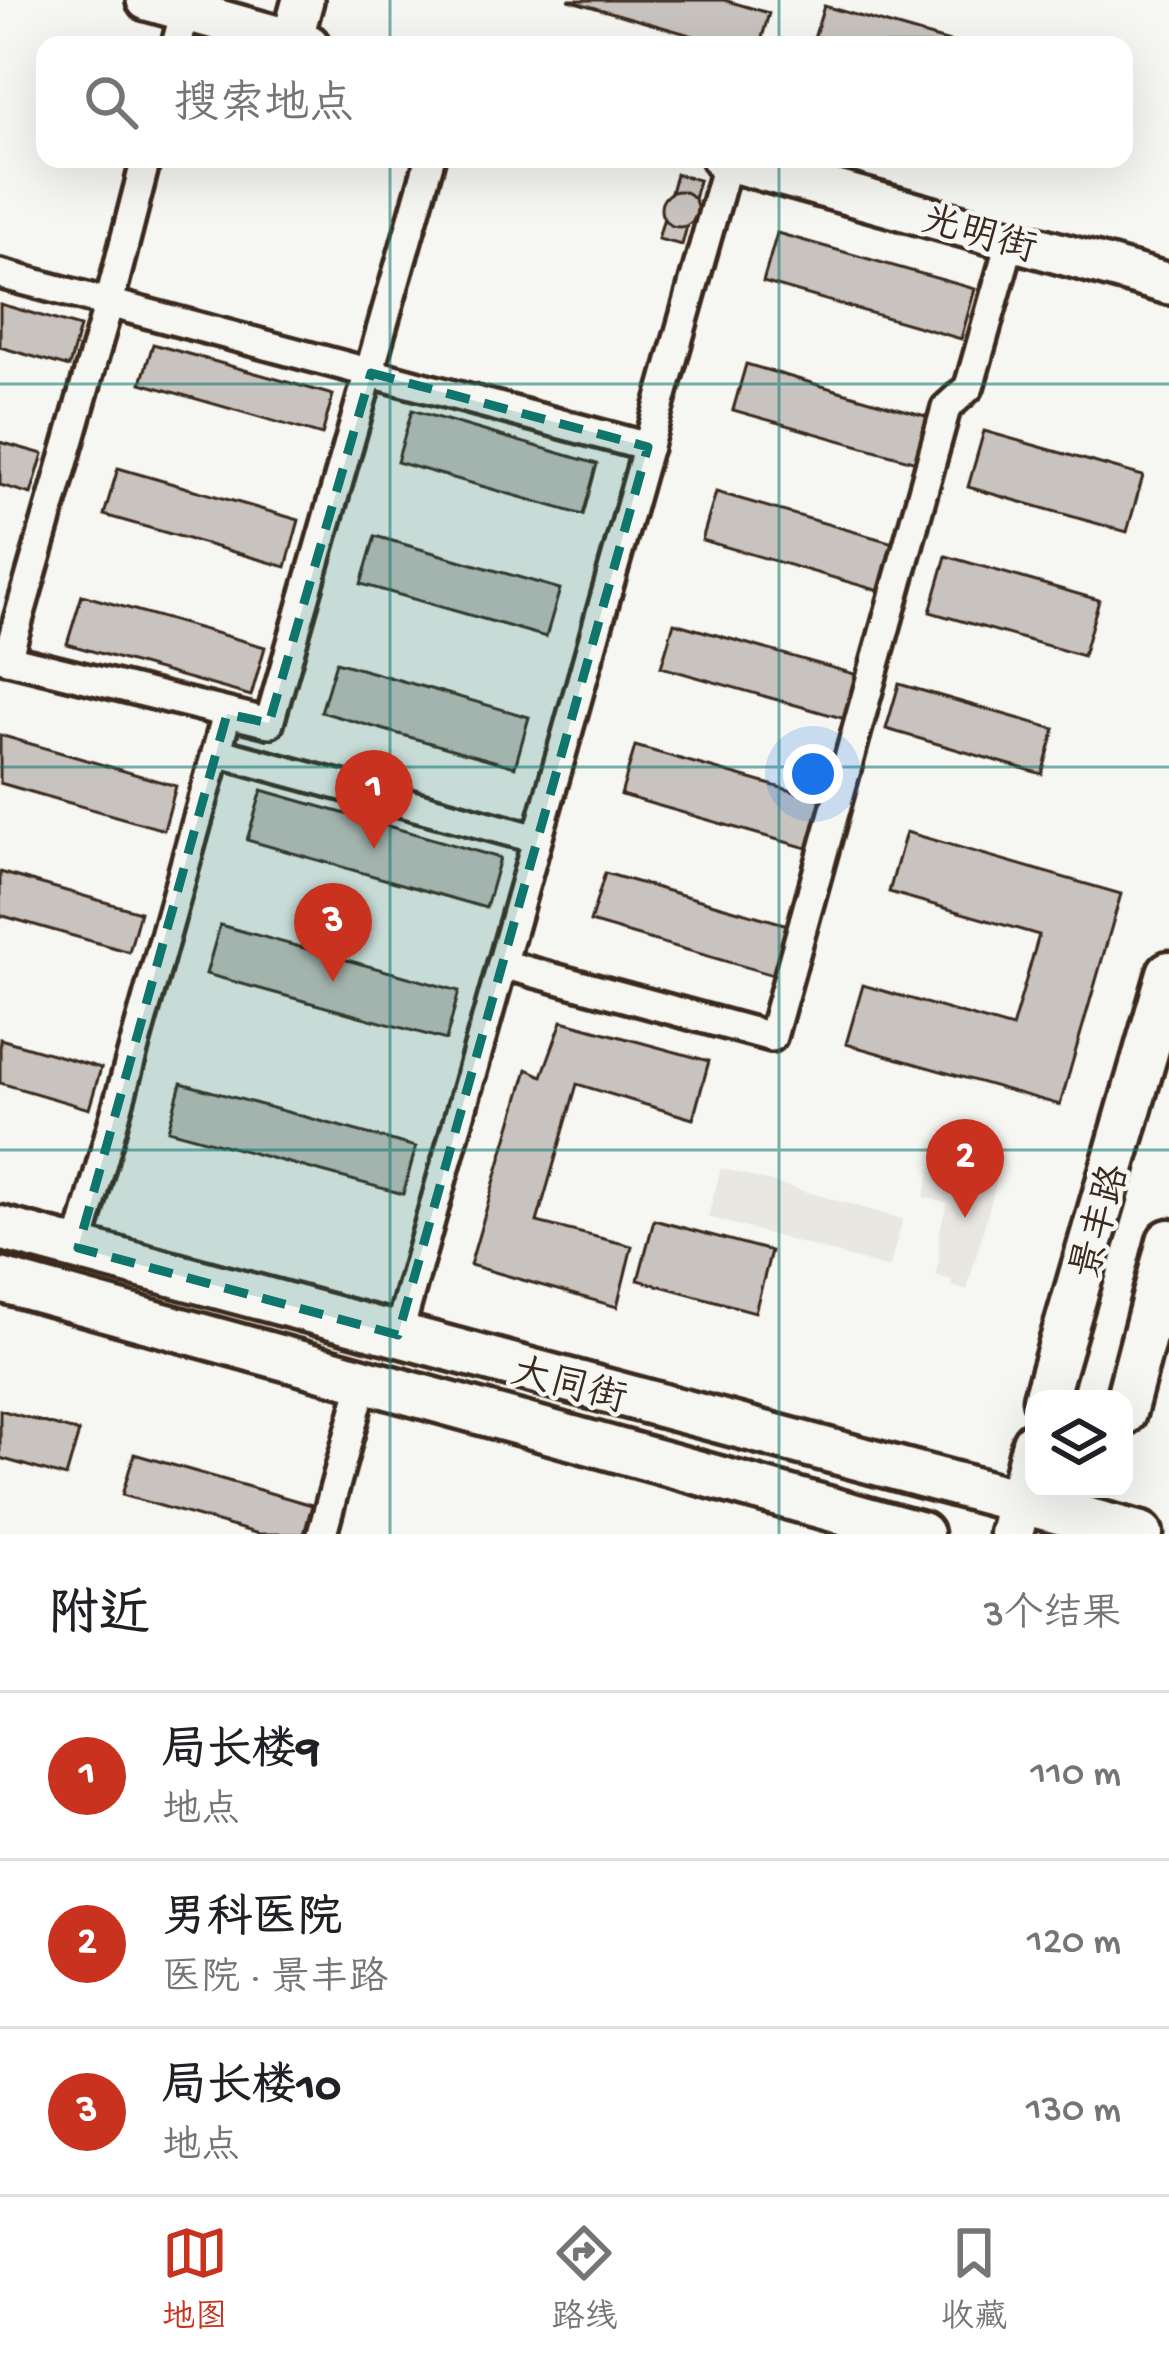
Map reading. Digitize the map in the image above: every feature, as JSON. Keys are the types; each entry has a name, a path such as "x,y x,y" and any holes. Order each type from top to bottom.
{"main road":[{"path":"147,0 181,28 244,36"},
{"path":"300,36 303,0"},
{"name":"光明街","path":"754,168 1169,284"},
{"name":"景丰路","path":"1048,1390 1169,974"},
{"name":"大同街","path":"0,1228 398,1335 1016,1518 1095,1515 1142,1534"},
{"name":"景丰路","path":"1130,1390 1169,1241"},
{"name":"大同街","path":"0,1280 921,1534"},
{"path":"1016,1518 1025,1480"}],"street":[{"path":"144,168 109,303 3,658 269,723 428,168"},
{"path":"398,1335 723,168"},
{"path":"502,964 772,1037 946,408 969,387 1011,239"},
{"path":"0,274 648,447"},
{"path":"78,1248 227,714"},
{"path":"217,752 537,839"},
{"path":"322,1534 364,1380"}],"highlighted area":[{"path":"371,373 648,447 398,1335 78,1248 227,714 269,723"}],"shaded area":[{"path":"939,1139 1003,1157 967,1290 935,1275 947,1203 924,1197"},
{"path":"721,1168 903,1219 889,1268 708,1217"}],"building":[{"path":"568,0 724,0 769,13 763,36 694,36"},
{"path":"824,6 929,36 815,36"},
{"path":"676,174 699,180 682,245 658,239"},
{"path":"679,191 691,197 697,209 691,221 679,227 667,221 661,209 667,197"},
{"path":"777,233 975,289 961,339 763,282"},
{"path":"0,304 80,327 69,367 0,347"},
{"path":"153,344 333,395 322,435 141,383"},
{"path":"746,364 929,417 916,462 733,410"},
{"path":"412,410 597,464 583,515 397,462"},
{"path":"984,431 1143,476 1127,532 968,487"},
{"path":"0,442 43,454 31,494 0,485"},
{"path":"118,468 299,520 286,567 104,515"},
{"path":"716,492 897,544 883,592 702,540"},
{"path":"375,536 560,589 546,637 361,584"},
{"path":"946,556 1099,600 1083,656 930,612"},
{"path":"82,595 265,647 251,696 67,644"},
{"path":"674,623 858,675 845,719 661,667"},
{"path":"336,662 529,717 515,767 321,712"},
{"path":"899,684 1055,729 1042,774 886,729"},
{"path":"0,735 176,786 164,830 0,783"},
{"path":"635,746 824,800 810,849 621,795"},
{"path":"262,790 500,858 486,908 247,840"},
{"path":"906,832 1121,894 1060,1105 846,1044 863,985 1012,1028 1039,935 889,892"},
{"path":"0,872 140,912 129,952 0,915"},
{"path":"605,873 788,925 773,975 590,922"},
{"path":"220,925 459,991 446,1040 206,974"},
{"path":"562,1021 709,1061 693,1119 577,1084 537,1222 632,1246 617,1307 470,1265 527,1069 542,1076"},
{"path":"0,1039 101,1068 89,1109 0,1083"},
{"path":"181,1083 416,1147 403,1194 168,1130"},
{"path":"654,1220 771,1251 755,1312 638,1280"},
{"path":"0,1410 79,1432 66,1477 0,1458"},
{"path":"134,1454 312,1505 304,1534 259,1534 122,1495"}],"place":[{"name":"局长楼9","path":"374,849"},
{"name":"局长楼10","path":"333,982"},
{"name":"男科医院","path":"965,1218"}]}
